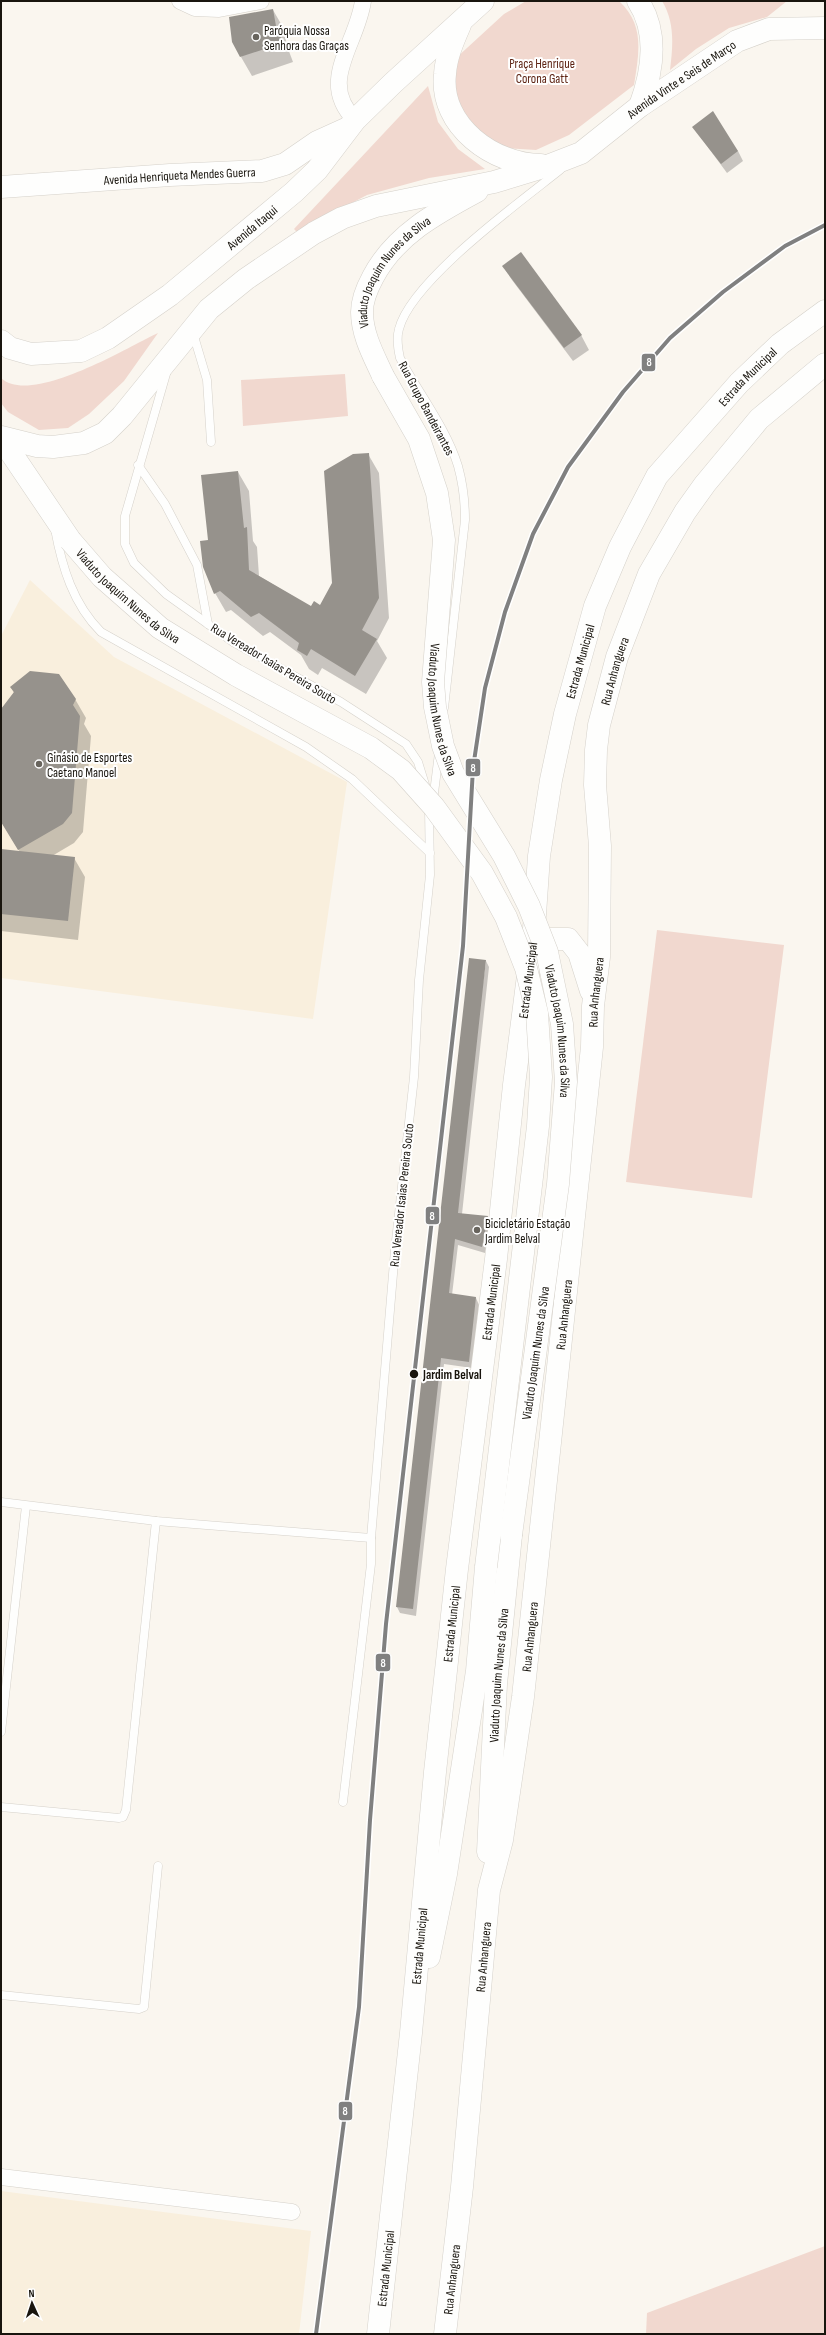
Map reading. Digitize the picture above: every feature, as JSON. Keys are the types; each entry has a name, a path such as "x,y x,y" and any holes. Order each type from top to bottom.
{"main road":[{"path":"483,1 462,20 450,47 444,75 449,105 454,115 474,142 486,150 516,162 532,165 550,165"},
{"path":"638,1 650,26 652,41 648,84 640,106"},
{"name":"Avenida Itaqui","path":"1,341 10,348 31,354 55,354 81,350 108,338 170,295 294,192 316,170 352,124 393,82 462,20"},
{"name":"Avenida Vinte e Seis de Março","path":"494,182 550,165 581,153 640,106 720,50 748,36 770,29 825,28"},
{"name":"Avenida Henriqueta Mendes Guerra","path":"1,188 170,175 262,171 285,164 317,142 352,124"},
{"path":"1,438 37,446 53,447 84,443 104,433 122,416 209,309 246,279 314,233 342,218 376,206 494,182"},
{"name":"Viaduto Joaquim Nunes da Silva","path":"488,1890 488,1836 495,1692 511,1535 558,1184 566,1082 562,1024 549,960 529,906 504,856 453,773 444,746 436,707 433,682 444,540 437,493 419,439 383,376 366,335 362,312 366,290 382,260 400,238 435,214 494,182"},
{"name":"Estrada Municipal","path":"378,2334 456,1576 496,1259 514,1085 531,956 539,856 550,780 585,638 595,606 620,548 657,476 677,450 749,373 780,344 825,311"},
{"name":"Rua Anhanguera","path":"445,2334 460,2208 488,1890 502,1840 523,1697 592,1047 593,1006 599,957 600,886 595,785 596,750 599,725 617,657 649,574 685,512 705,484 759,419 825,364"},
{"name":"Viaduto Joaquim Nunes da Silva","path":"1,438 70,540 102,577 160,628 236,675 371,748 401,770 434,807 470,855 506,917 526,968 537,1013 541,1077 538,1126 486,1567 476,1671 446,1874 426,1980 412,2012"},
{"path":"531,956 549,939 568,939 574,944 582,959 589,980 593,1006"}],"street":[{"path":"180,1 195,8 219,9 261,1"},
{"path":"352,124 341,102 338,84 340,69 358,26 363,1"},
{"path":"1,2177 292,2212"}],"lane":[{"name":"Rua Grupo Bandeirantes","path":"430,836 465,520 464,500 458,465 444,435 400,358 397,348 399,329 409,308 438,273 495,222 581,153"},
{"path":"192,330 207,380 211,442"},
{"name":"Rua Vereador Isaias Pereira Souto","path":"172,354 138,465 125,516 126,544 134,563 166,594 233,642 341,702 406,744 418,762 426,782 430,836 430,875 419,980 414,1077 395,1250 371,1538 371,1564 343,1802"},
{"path":"138,465 165,504 196,565 208,624"},
{"path":"39,496 52,519 70,587 83,612 101,632 306,747 352,779 430,853"},
{"path":"1,1502 156,1521 371,1538"},
{"path":"1,1732 26,1506"},
{"path":"1,1807 119,1818 123,1817 126,1810 156,1521"},
{"path":"1,1995 138,2009 144,2006 158,1866"}],"shaded area":[{"path":"30,580 114,657 347,782 313,1019 1,978 1,636"},
{"path":"1,2191 311,2231 299,2334 1,2334"}],"green space":[{"name":"Praça Henrique Corona Gatt","path":"526,1 619,1 633,20 638,40 634,85 569,135 536,150 505,148 481,136 458,106 451,79 455,59 504,14"},
{"path":"662,1 787,1 767,17 729,28 696,49 670,70 672,34 669,17"},
{"path":"428,86 438,122 458,149 485,169 429,178 367,195 297,232 294,229"},
{"path":"158,333 124,381 89,414 68,428 39,430 8,412 1,403 1,378 15,385 34,385 55,380 79,372"},
{"path":"345,374 348,416 243,426 241,380"},
{"path":"657,930 784,945 752,1198 626,1182"},
{"path":"825,2246 825,2334 646,2334 647,2313"}],"building":[{"name":"Paróquia Nossa Senhora das Graças","path":"273,9 276,26 283,43 240,57 232,42 229,17"},
{"path":"713,111 738,151 721,164 692,127"},
{"path":"521,252 582,335 564,348 502,266"},
{"path":"369,453 379,598 362,630 377,639 355,676 311,649 307,656 297,650 299,643 259,613 251,617 220,591 214,594 203,567 200,541 208,540 201,475 238,471 244,528 247,527 249,570 311,606 314,601 320,605 332,583 324,471 353,454"},
{"name":"Ginásio de Esportes Caetano Manoel","path":"30,671 59,674 76,699 73,705 80,716 72,813 63,824 18,850 1,822 1,709 14,692 10,687"},
{"path":"1,849 75,857 68,921 1,914"},
{"path":"469,958 486,960 458,1213 488,1216 482,1247 455,1239 449,1293 476,1297 469,1362 441,1358 413,1609 396,1607"}],"transit line":[{"name":"8","path":"316,2334 359,2007 370,1820 386,1624 463,946 473,768 485,688 505,612 533,534 568,467 623,392 670,338 723,292 785,246 825,225"}],"place":[{"name":"Paróquia Nossa Senhora das Graças","path":"256,37"},
{"name":"Ginásio de Esportes Caetano Manoel","path":"39,764"},
{"name":"Bicicletário Estação Jardim Belval","path":"477,1230"},
{"name":"Jardim Belval","path":"414,1374"}]}
